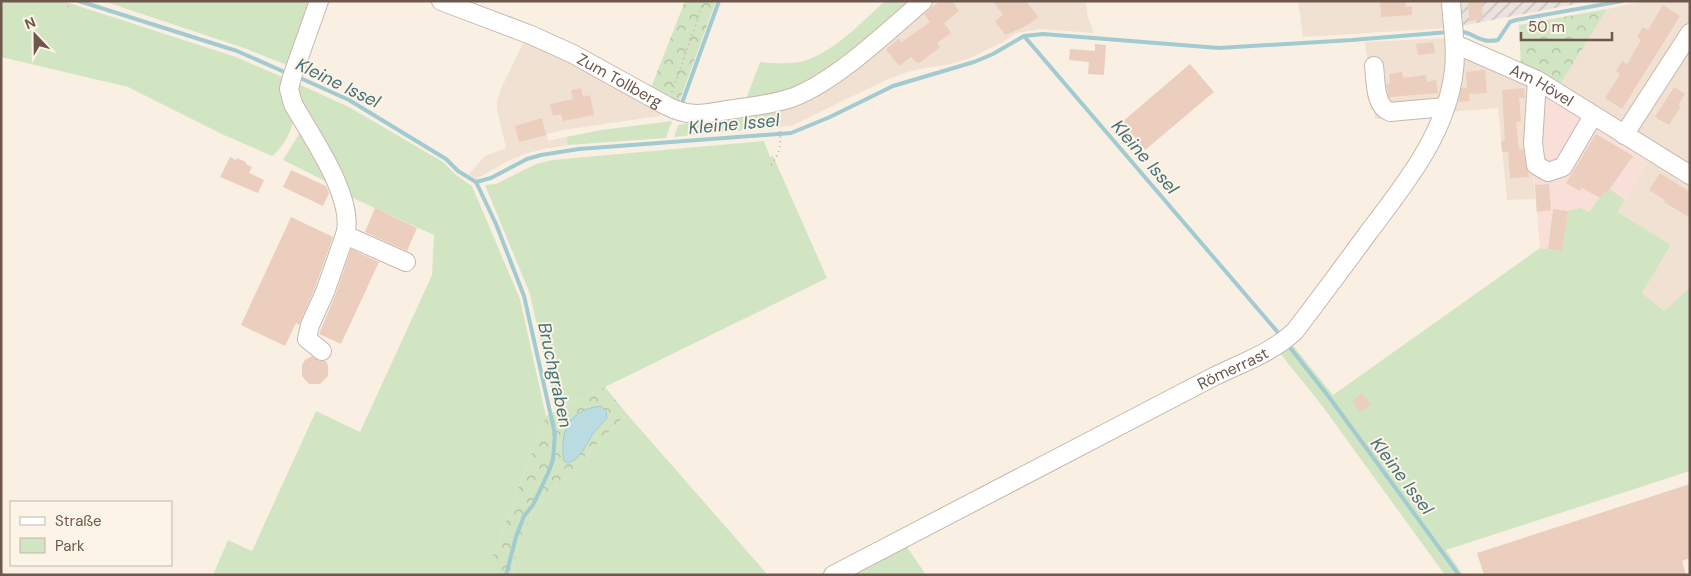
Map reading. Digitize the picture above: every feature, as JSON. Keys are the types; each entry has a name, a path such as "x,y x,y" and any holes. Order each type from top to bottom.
{"street":[{"path":"320,1 292,75 289,90 293,104 323,157 344,202 347,218 348,227 306,339 322,351"},
{"name":"Zum Tollberg","path":"441,1 531,35 573,54 666,106 679,112 694,115 779,102 810,90 844,66 923,1"},
{"name":"Römerrast","path":"833,575 1287,339 1295,331 1411,176 1433,136 1445,107 1454,71 1451,1"},
{"path":"1624,135 1690,33"},
{"name":"Am Hövel","path":"1453,36 1537,80 1690,175"},
{"path":"1374,66 1379,102 1385,110 1390,112 1445,107"},
{"path":"1537,80 1533,143 1536,165 1548,172 1563,167 1593,116"},
{"path":"345,235 406,262"}],"path":[{"path":"666,106 704,1"},
{"path":"68,7 70,2"},
{"path":"771,165 779,154 779,127"}],"shaded area":[{"path":"931,1 1086,1 1088,18 1094,33 1040,29 1016,33 1003,42 970,58 951,64 914,70 888,79 791,126 776,127 776,108"},
{"path":"1298,1 1460,1 1461,26 1303,37"},
{"path":"1460,1 1591,1 1461,26"},
{"path":"1645,1 1690,1 1690,287 1664,311 1642,293 1671,245 1618,212 1651,157 1555,93 1607,9"},
{"path":"1448,38 1449,72 1437,113 1375,119 1365,42"},
{"path":"525,39 663,109 659,116 547,134 548,141 566,137 568,145 525,154 476,179 469,174 485,156 506,148 497,109 497,100"},
{"path":"1465,56 1533,84 1528,121 1535,199 1507,200 1498,108 1449,112 1460,58"},
{"path":"1533,84 1651,157 1625,200 1610,189 1607,193 1604,192 1562,251 1540,248 1528,120"}],"green space":[{"path":"1,1 63,1 236,57 287,79 293,111 292,125 289,133 281,147 272,156 224,135 128,87 1,57"},
{"path":"103,1 317,1 292,67 244,48"},
{"path":"685,1 716,1 678,105 650,90"},
{"path":"885,1 915,1 842,62 804,88 745,102 760,62 795,63 818,55 849,34"},
{"path":"1607,9 1558,88 1521,68 1519,25"},
{"path":"294,82 349,107 443,162 456,175 472,186 520,299 546,416 493,556 493,575 213,575 228,540 252,551 316,411 360,432 432,275 434,235 344,194 300,111"},
{"path":"776,108 776,127 674,137 678,125"},
{"path":"672,121 666,138 568,145 566,137 601,130"},
{"path":"303,132 333,185 283,160 299,134"},
{"path":"764,141 770,157 773,156 827,278 556,411 530,294 485,185 496,184 536,164 552,160"},
{"path":"1610,189 1625,200 1618,212 1671,245 1642,293 1664,311 1690,287 1690,471 1446,550 1463,575 1445,575 1320,403 1278,351 1291,343 1333,395 1540,248 1562,251 1568,211 1580,208 1589,212 1604,192 1607,193"},
{"path":"605,387 627,414 537,505 522,535 515,558 513,575 493,575 493,556 546,416"},
{"path":"627,414 768,575 513,575 515,558 522,535 537,505"},
{"path":"905,544 926,575 849,575"}],"water":[{"path":"601,406 606,411 607,418 594,432 579,456 568,463 564,461 563,440 569,423 581,412"}],"building":[{"path":"940,1 952,1 959,11 944,23 951,33 937,43 940,47 919,63 911,57 899,66 886,49 899,39 902,42 930,22 924,14"},
{"path":"993,1 1026,1 1038,17 1026,26 1005,35 995,21 1003,15"},
{"path":"1405,1 1406,7 1412,6 1412,15 1381,17 1380,2"},
{"path":"1468,2 1482,2 1483,20 1469,21"},
{"path":"1663,5 1680,16 1622,109 1605,98 1620,74 1616,71 1622,61 1627,64 1641,40 1637,37 1643,27 1648,30"},
{"path":"1433,42 1435,53 1418,55 1416,44"},
{"path":"1095,44 1106,45 1104,75 1088,74 1089,62 1069,60 1070,49 1095,51"},
{"path":"1190,64 1214,92 1145,150 1122,122"},
{"path":"1485,70 1487,93 1469,94 1470,101 1458,102 1461,88 1467,88 1466,72"},
{"path":"1402,72 1403,78 1426,75 1427,82 1436,80 1438,93 1389,97 1386,84 1390,84 1389,74"},
{"path":"1674,87 1685,94 1678,105 1681,106 1669,125 1655,117"},
{"path":"581,88 583,97 590,95 594,115 563,121 561,114 553,116 550,104 573,99 571,90"},
{"path":"1524,88 1525,98 1519,98 1521,121 1516,122 1519,150 1523,149 1529,177 1510,178 1508,152 1502,152 1501,141 1505,141 1502,90"},
{"path":"542,118 546,135 519,142 515,126"},
{"path":"1596,134 1633,156 1607,193 1604,192 1600,198 1582,188 1580,191 1566,183"},
{"path":"230,157 246,162 246,164 252,167 249,173 264,180 258,193 220,177"},
{"path":"291,170 326,186 329,193 323,206 283,187"},
{"path":"1660,173 1690,192 1690,218 1649,190"},
{"path":"1549,184 1551,210 1537,212 1535,185"},
{"path":"375,208 417,228 407,251 365,232"},
{"path":"1553,209 1568,211 1562,251 1548,249"},
{"path":"291,217 333,237 315,288 299,325 296,323 285,346 241,325"},
{"path":"351,249 379,262 341,344 319,334 335,296"},
{"path":"312,356 320,361 326,361 328,365 328,376 320,384 309,384 302,376 302,365 305,360"},
{"path":"1362,393 1371,405 1360,412 1352,401"},
{"path":"1690,484 1690,558 1682,561 1686,575 1484,575 1477,553"}],"waterway":[{"name":"Kleine Issel","path":"79,1 237,51 289,74"},
{"path":"682,103 719,1"},
{"path":"1459,31 1487,41 1498,40 1510,22 1516,20 1622,1"},
{"path":"1024,36 1043,34 1219,48 1449,32"},
{"name":"Kleine Issel","path":"298,77 349,100 446,159 458,171 476,182 491,178 527,159 579,149 791,133 830,117 893,86 974,62 993,54 1024,36 1281,336"},
{"name":"Bruchgraben","path":"476,182 496,224 524,296 555,434 553,459 549,471 533,505 524,516 516,537 506,575"},
{"name":"Kleine Issel","path":"1288,345 1329,397 1459,575"}]}
